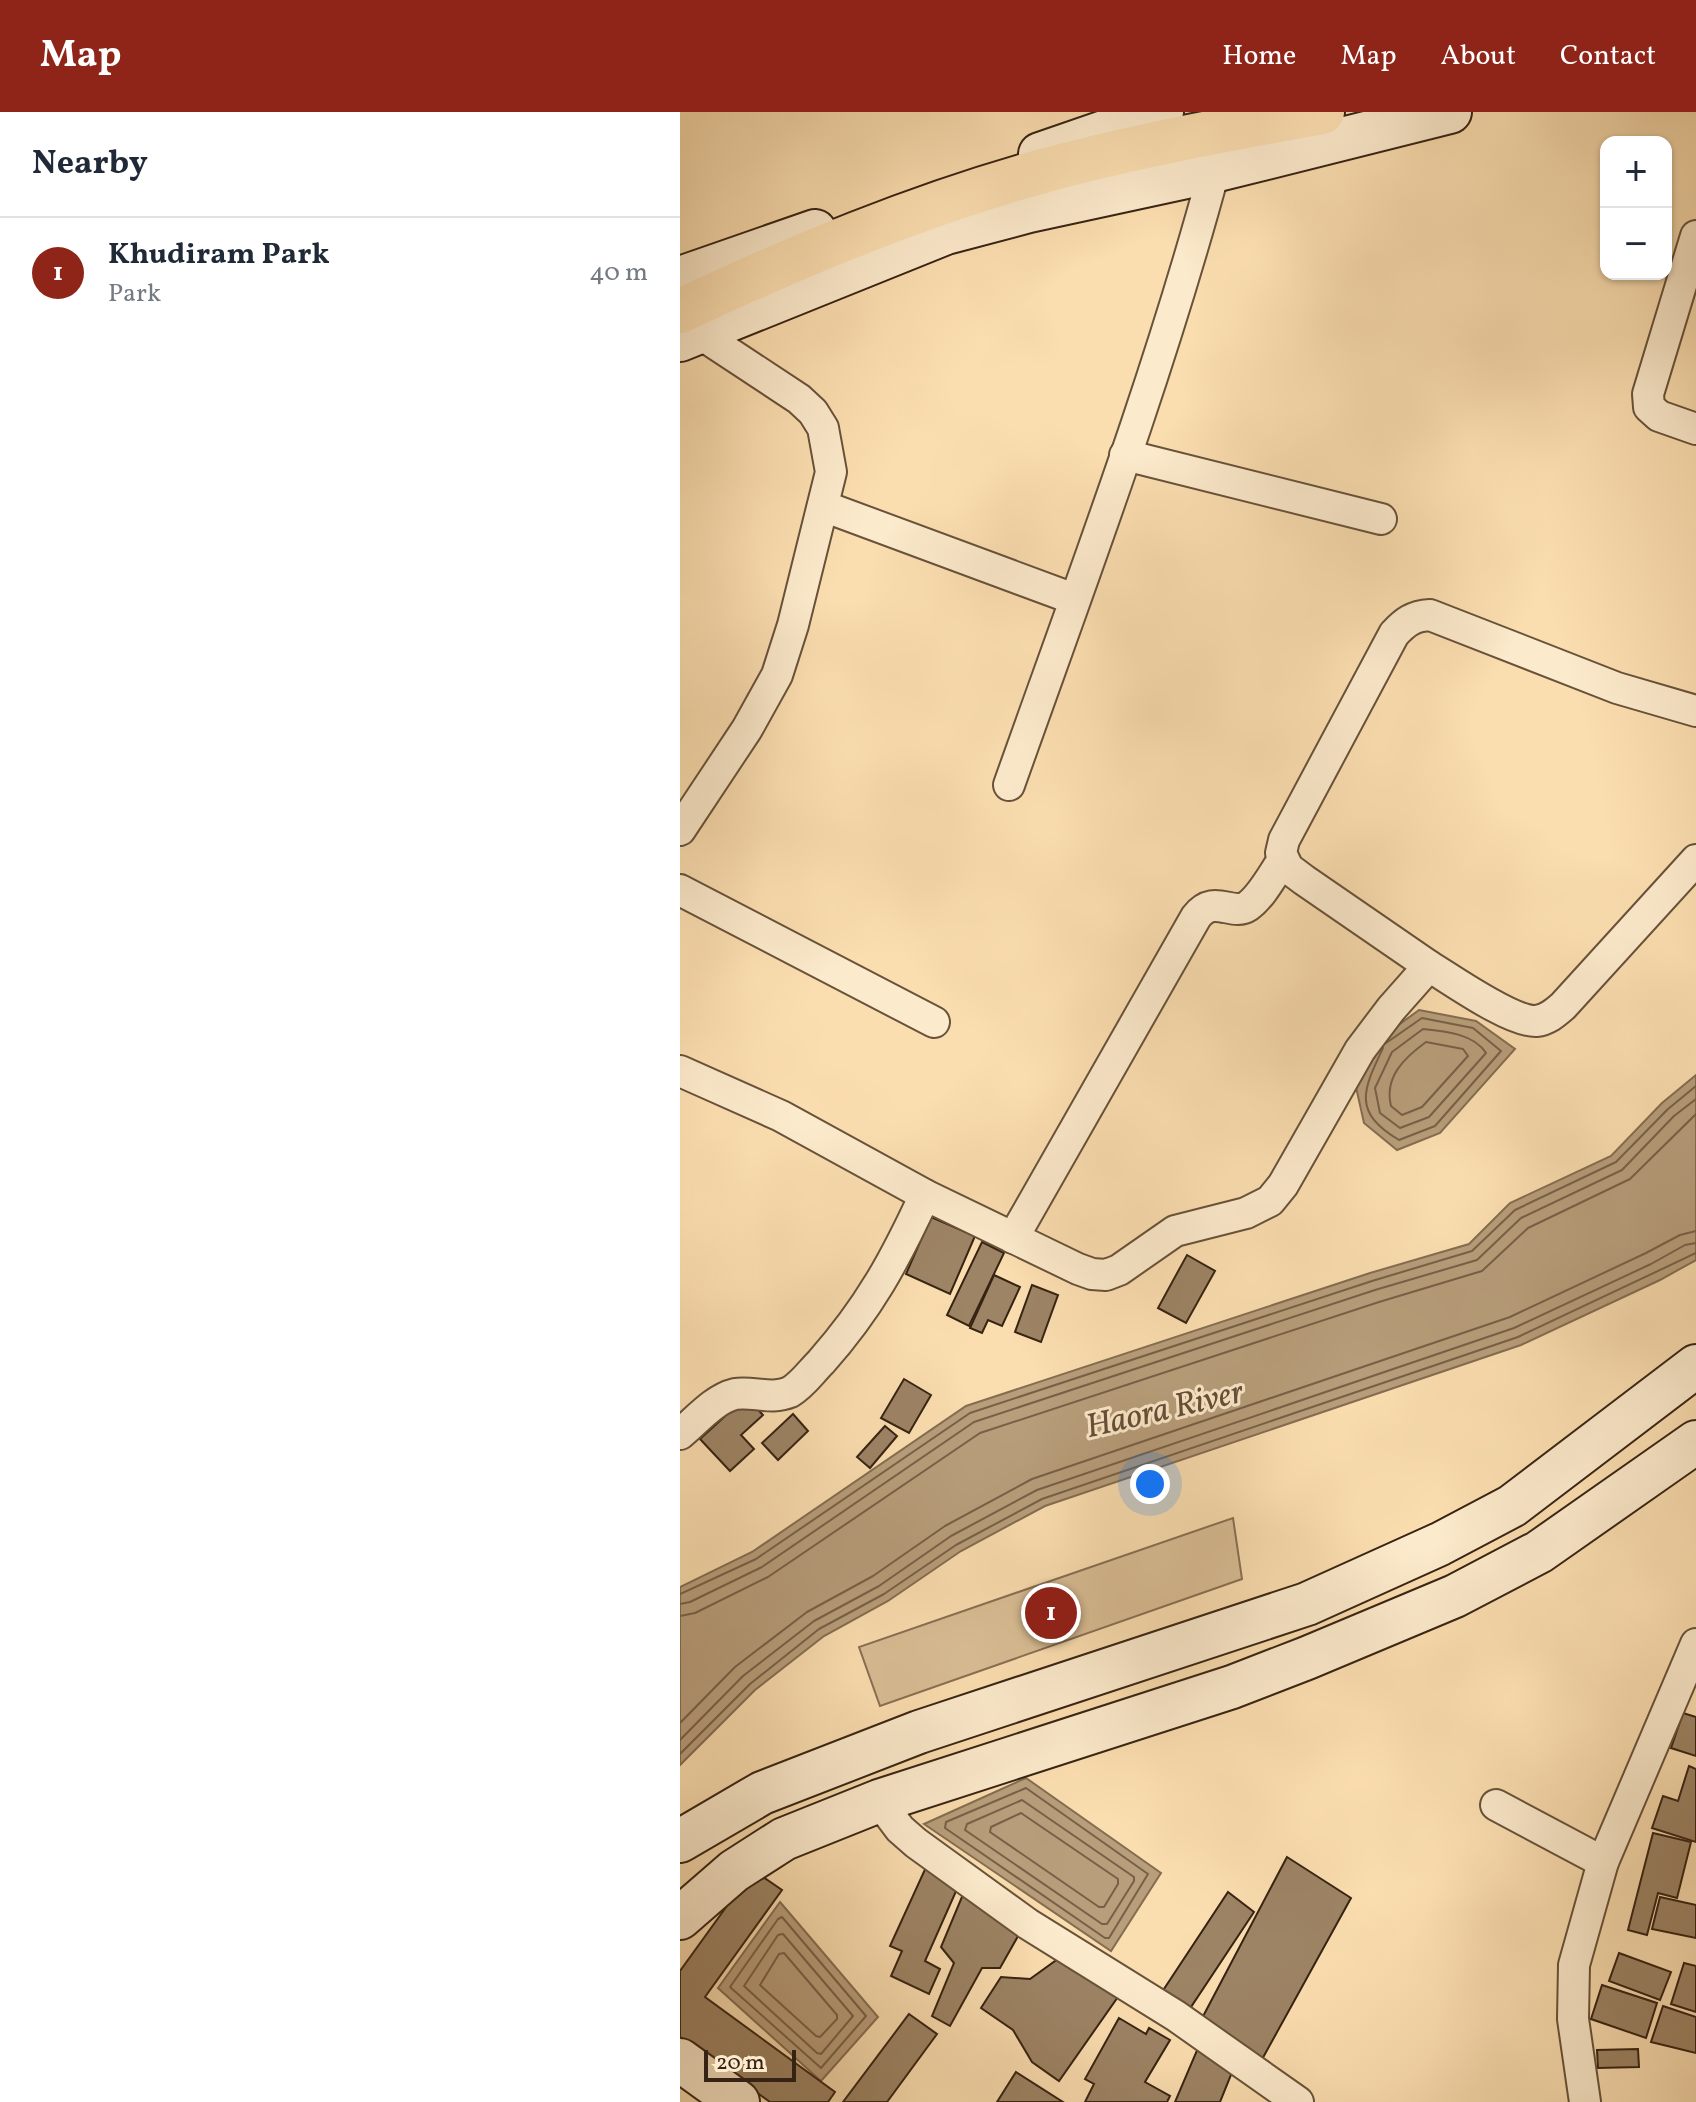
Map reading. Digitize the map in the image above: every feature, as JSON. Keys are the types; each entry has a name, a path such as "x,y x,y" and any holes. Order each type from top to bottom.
{"main road":[{"path":"686,328 839,240 1040,172 1179,138 1322,112"}],"street":[{"path":"680,278 1162,112"},
{"path":"686,328 946,233 1450,112"},
{"path":"1009,785 1125,455 1195,240 1214,171"},
{"path":"1696,236 1648,394 1649,407 1659,416 1696,429"},
{"path":"680,830 747,729 777,675 793,625 831,472 823,428 813,412 799,399 686,328"},
{"path":"1125,455 1381,519"},
{"path":"823,506 1074,599"},
{"path":"1696,711 1617,688 1430,615 1409,619 1394,634 1284,840 1281,853 1283,860 1304,880 1429,966 1509,1014 1539,1021 1551,1016 1696,860"},
{"path":"1013,1238 1196,917 1201,911 1215,905 1237,909 1250,905 1283,860"},
{"path":"680,890 934,1022"},
{"path":"680,1071 781,1116 925,1195 1013,1238 1078,1269 1106,1275 1119,1270 1175,1231 1246,1213 1270,1201 1283,1185 1360,1050 1429,966"},
{"path":"680,1434 717,1402 734,1394 779,1395 799,1386 866,1308 896,1258 925,1195"},
{"path":"680,1841 762,1793 791,1781 919,1732 1307,1604 1440,1544 1512,1506 1696,1366"},
{"path":"680,1918 734,1871 784,1839 879,1801 1232,1687 1455,1596 1539,1552 1696,1442"},
{"path":"1585,2102 1573,2019 1574,1965 1603,1862 1696,1644"},
{"path":"879,1801 900,1829 924,1849 1028,1924 1176,2016 1298,2102"},
{"path":"1496,1805 1603,1862"},
{"path":"680,2060 738,2102"}],"shaded area":[{"path":"1233,1518 1242,1579 880,1706 859,1647"}],"water":[{"path":"1419,1010 1476,1021 1515,1049 1440,1133 1397,1150 1364,1123 1356,1087 1378,1040"},
{"name":"Haora River","path":"1696,1075 1696,1260 1521,1345 1045,1506 961,1551 888,1601 824,1636 755,1690 680,1765 680,1587 752,1552 966,1406 1370,1273 1469,1244 1510,1203 1611,1156 1662,1103"},
{"path":"1026,1778 1161,1873 1111,1951 924,1824"},
{"path":"780,1902 878,2017 821,2081 718,1988"}],"building":[{"path":"931,1217 975,1236 950,1294 906,1274"},
{"path":"982,1242 1004,1253 969,1326 947,1315"},
{"path":"1187,1255 1215,1271 1186,1323 1158,1308"},
{"path":"994,1275 1020,1287 1002,1326 988,1320 982,1333 970,1328"},
{"path":"1032,1285 1058,1295 1041,1342 1015,1332"},
{"path":"904,1379 931,1395 909,1433 881,1418"},
{"path":"746,1397 763,1415 741,1435 754,1449 730,1471 700,1439"},
{"path":"793,1414 808,1431 778,1460 762,1443"},
{"path":"885,1426 897,1436 870,1468 857,1457"},
{"path":"1683,1713 1696,1717 1696,1756 1671,1748"},
{"path":"1689,1766 1696,1769 1696,1842 1652,1828 1663,1796 1678,1801"},
{"path":"1653,1833 1691,1842 1677,1898 1658,1893 1647,1935 1628,1930"},
{"path":"1287,1857 1351,1898 1260,2063 1199,2024"},
{"path":"927,1865 961,1880 925,1961 940,1969 929,1994 891,1976 902,1951 890,1946"},
{"path":"753,1870 782,1890 705,1997 835,2092 828,2102 770,2102 680,2037 680,1971"},
{"path":"964,1892 1022,1929 1000,1968 982,1968 950,2026 932,2016 954,1963 941,1947"},
{"path":"1228,1892 1254,1912 1187,2013 1160,1995"},
{"path":"1660,1897 1696,1905 1696,1938 1652,1929"},
{"path":"1619,1953 1671,1972 1660,2000 1609,1981"},
{"path":"1062,1956 1120,1994 1059,2081 1032,2062 1013,2030 981,2008 1001,1977 1030,1979"},
{"path":"1684,1963 1696,1966 1696,2012 1671,2004"},
{"path":"1602,1985 1657,2003 1646,2038 1591,2019"},
{"path":"1663,2006 1696,2017 1696,2053 1651,2042"},
{"path":"909,2014 937,2034 887,2102 843,2102"},
{"path":"1119,2018 1146,2034 1149,2028 1170,2040 1145,2082 1170,2096 1167,2102 1085,2102 1094,2084 1085,2079"},
{"path":"1198,2048 1235,2065 1220,2102 1175,2102"},
{"path":"1638,2049 1639,2067 1598,2068 1597,2050"},
{"path":"1016,2072 1063,2102 997,2102"}],"place":[{"name":"Khudiram Park","path":"1051,1613"}]}
